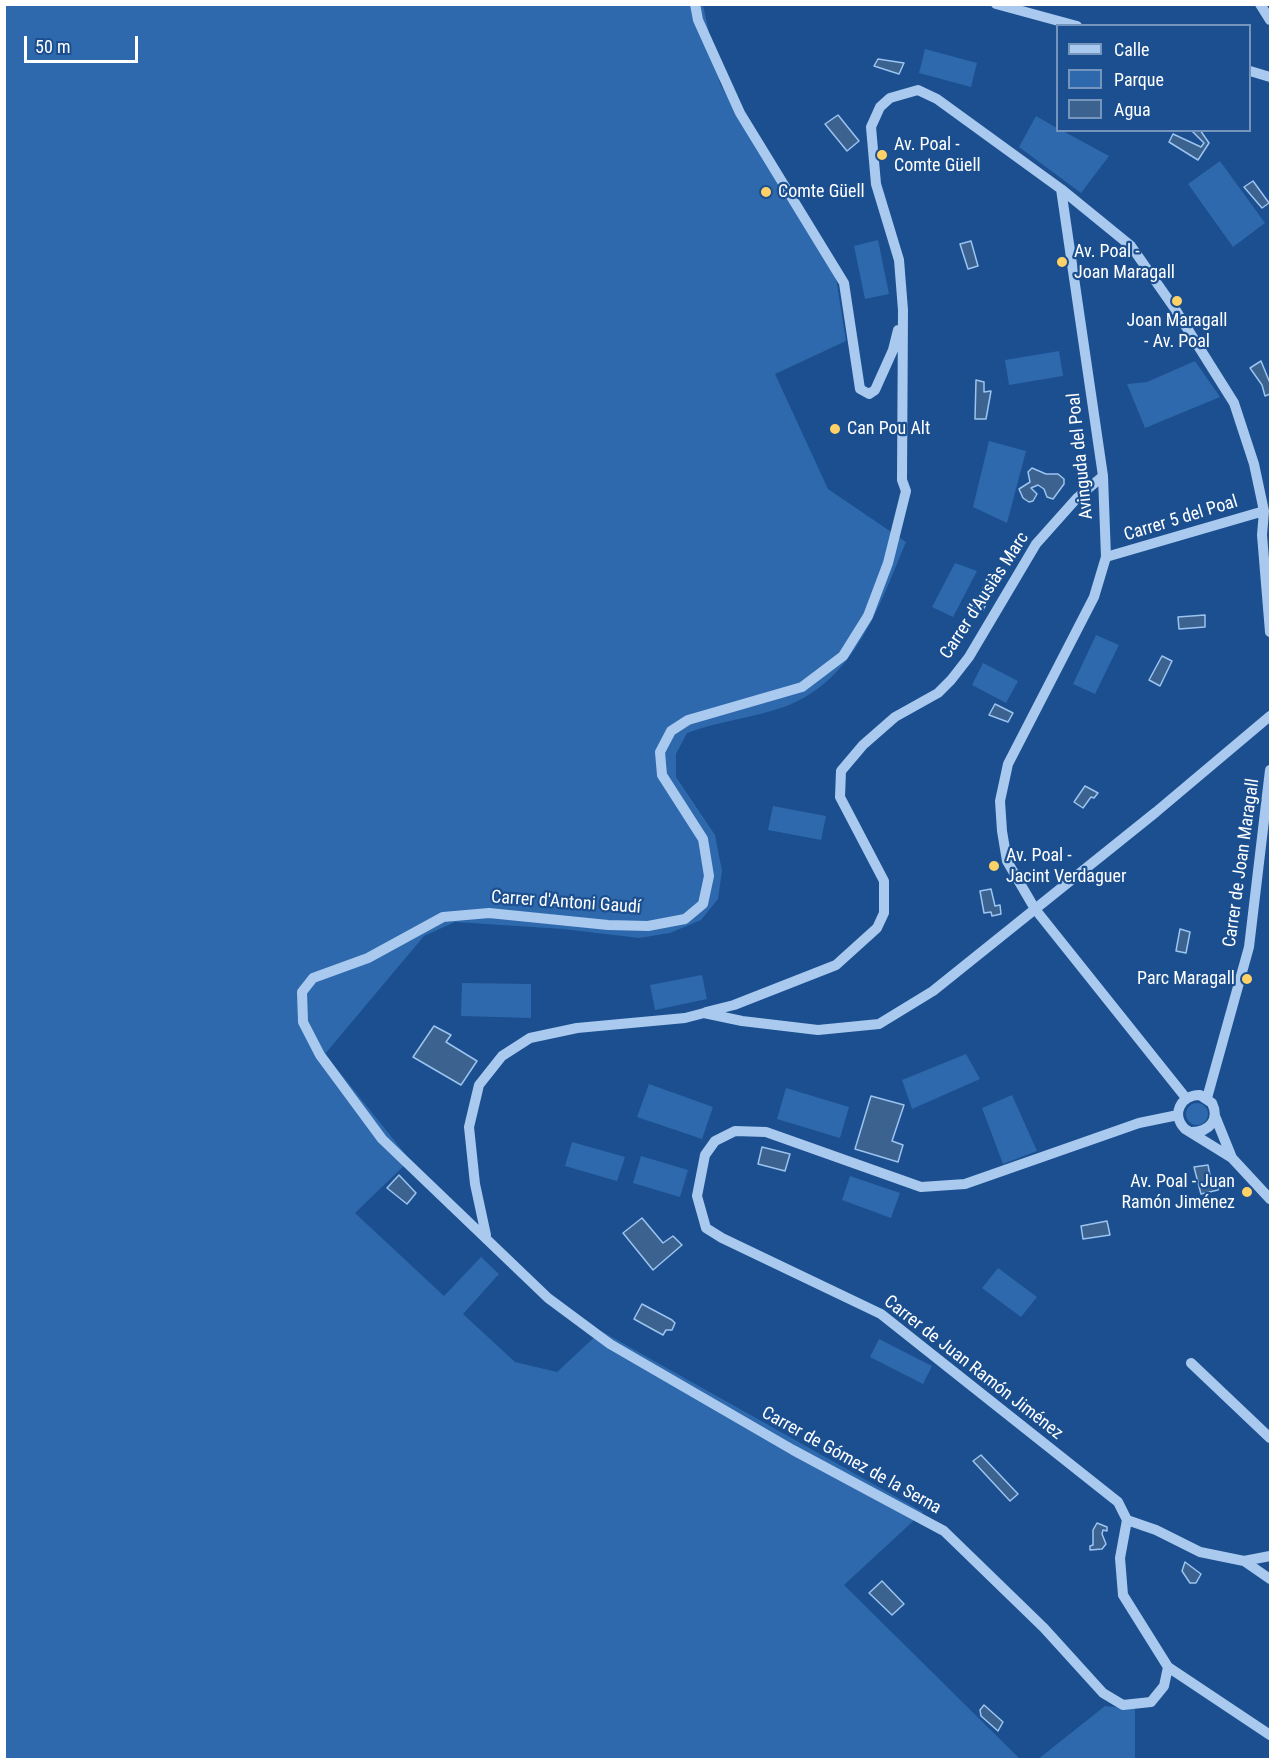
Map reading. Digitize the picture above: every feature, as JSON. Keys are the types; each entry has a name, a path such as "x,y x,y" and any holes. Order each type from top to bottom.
{"street":[{"path":"695,4 698,20 740,113 844,283 860,389 869,394 875,390 893,350 903,310 899,260 876,184 871,127 880,107 890,98 918,90 937,99 1061,189 1131,246 1175,309 1234,403 1254,464 1264,511 1270,523"},
{"path":"996,4 1070,24"},
{"path":"1260,4 1270,20"},
{"path":"1251,71 1270,77"},
{"name":"Avinguda del Poal","path":"1061,189 1103,476 1106,557 1094,597 1008,764 1000,801 1002,831 1007,861 1035,909 1186,1098"},
{"name":"Carrer d'Antoni Gaudí","path":"486,1235 382,1138 316,1047 303,1022 302,992 313,978 368,958 443,917 489,913 608,925 648,926 685,919 703,904 709,876 703,839 662,776 660,752 670,731 688,720 802,687 843,656 868,616 888,563 906,491 902,480 903,310"},
{"name":"Carrer d'Ausiàs Marc","path":"486,1235 475,1184 469,1127 479,1085 502,1056 530,1038 565,1031 685,1018 734,1005 836,965 877,928 884,913 884,880 840,797 841,771 862,745 895,717 938,693 951,680 969,657 1036,544 1077,498 1103,476"},
{"path":"1264,511 1262,535 1270,632"},
{"name":"Carrer 5 del Poal","path":"1106,557 1264,511"},
{"path":"704,1013 742,1021 818,1030 879,1024 933,991 1270,716"},
{"name":"Carrer de Joan Maragall","path":"1207,1098 1249,946 1270,770"},
{"path":"1192,1132 1202,1132 1211,1126 1215,1109 1207,1098 1193,1095 1186,1098 1179,1106 1178,1115 1181,1125 1232,1158 1270,1199"},
{"name":"Carrer de Juan Ramón Jiménez","path":"1127,1520 1118,1502 881,1314 722,1238 706,1228 697,1197 705,1155 715,1141 735,1131 766,1132 921,1187 965,1184 1139,1123 1178,1115"},
{"path":"1215,1116 1232,1158"},
{"name":"Carrer de Gómez de la Serna","path":"486,1235 548,1298 610,1344 793,1450 944,1531 1044,1628 1103,1693 1123,1705 1151,1702 1164,1686 1168,1667"},
{"path":"1191,1364 1270,1437"},
{"path":"1270,1556 1244,1561 1200,1552 1156,1530 1127,1520 1120,1558 1122,1596 1168,1667 1270,1735"},
{"path":"1244,1561 1270,1579"}],"green space":[{"path":"5,5 703,5 720,84 836,278 846,341 775,374 828,489 906,542 886,591 862,639 829,679 809,695 784,707 687,733 676,754 676,777 715,835 722,871 718,899 701,920 670,933 639,938 563,929 455,922 424,936 325,1054 410,1160 355,1213 444,1296 481,1257 499,1274 463,1314 515,1362 557,1372 601,1331 923,1512 844,1585 1020,1759 5,1760"},
{"path":"925,49 977,63 971,87 919,73"},
{"path":"1036,116 1056,127 1056,132 1065,132 1109,156 1081,193 1019,147"},
{"path":"1220,161 1265,223 1233,247 1188,184"},
{"path":"878,240 889,294 865,299 854,246"},
{"path":"1059,351 1063,376 1009,385 1005,360"},
{"path":"1195,361 1220,397 1145,428 1127,384 1147,382"},
{"path":"989,441 1026,451 1007,523 973,507"},
{"path":"955,563 977,571 953,617 932,607"},
{"path":"1096,635 1119,645 1095,694 1073,684"},
{"path":"983,663 1018,681 1006,703 972,685"},
{"path":"773,806 826,816 821,840 768,830"},
{"path":"702,975 707,999 655,1010 650,985"},
{"path":"462,983 531,984 531,1018 461,1016"},
{"path":"966,1054 980,1079 912,1109 902,1080"},
{"path":"649,1084 713,1107 702,1139 637,1117"},
{"path":"786,1088 849,1107 840,1138 777,1119"},
{"path":"1012,1095 1037,1151 1003,1164 982,1108"},
{"path":"1197,1103 1205,1106 1208,1114 1205,1122 1197,1125 1189,1122 1186,1114 1189,1106"},
{"path":"572,1142 625,1157 617,1181 565,1166"},
{"path":"641,1156 688,1170 680,1197 633,1183"},
{"path":"850,1176 900,1193 891,1218 842,1200"},
{"path":"998,1268 1037,1297 1021,1317 982,1288"},
{"path":"879,1339 932,1366 923,1384 870,1357"},
{"path":"1105,1706 1135,1709 1135,1759 1037,1760"}],"water":[{"path":"878,59 904,63 899,74 874,66"},
{"path":"838,115 859,141 847,151 825,124"},
{"path":"1193,132 1201,132 1209,143 1198,160 1169,142 1173,134 1201,147 1204,143"},
{"path":"1253,181 1269,203 1262,208 1244,187"},
{"path":"971,241 978,266 968,269 960,244"},
{"path":"1261,361 1270,383 1270,394 1265,396 1262,385 1250,368"},
{"path":"976,380 984,382 984,392 991,391 986,419 975,419"},
{"path":"1032,468 1046,474 1058,474 1064,479 1064,484 1053,499 1047,497 1044,489 1038,485 1031,488 1037,494 1033,501 1029,502 1023,498 1019,489 1030,482 1028,472"},
{"path":"987,581 997,585 983,610 973,606"},
{"path":"1205,615 1205,627 1179,629 1178,617"},
{"path":"1162,656 1172,661 1160,686 1149,680"},
{"path":"995,704 1013,713 1008,722 989,715"},
{"path":"1085,786 1098,793 1094,798 1091,797 1083,808 1074,802"},
{"path":"991,889 995,906 1000,905 1001,914 992,916 991,912 984,913 980,891"},
{"path":"1180,929 1190,932 1186,953 1176,951"},
{"path":"434,1026 451,1035 446,1042 477,1061 461,1085 413,1057"},
{"path":"871,1096 904,1105 892,1141 903,1145 898,1162 855,1149"},
{"path":"762,1147 790,1154 785,1171 758,1164"},
{"path":"1208,1165 1211,1180 1218,1181 1220,1185 1218,1190 1201,1194 1194,1167"},
{"path":"399,1175 416,1193 407,1204 387,1188"},
{"path":"642,1218 663,1243 673,1236 682,1245 653,1270 623,1233"},
{"path":"1107,1221 1110,1235 1083,1239 1081,1226"},
{"path":"642,1304 672,1320 675,1323 672,1330 666,1330 663,1335 634,1319"},
{"path":"981,1455 1018,1494 1010,1501 973,1461"},
{"path":"1097,1523 1107,1527 1107,1531 1103,1530 1102,1534 1106,1544 1102,1549 1090,1550 1090,1546 1093,1545 1093,1530"},
{"path":"1185,1562 1201,1574 1196,1583 1190,1583 1182,1571"},
{"path":"882,1581 904,1604 892,1615 869,1593"},
{"path":"984,1705 1003,1722 998,1731 981,1716 980,1710"}],"place":[{"name":"Av. Poal - Comte Güell","path":"882,155"},
{"name":"Comte Güell","path":"766,192"},
{"name":"Av. Poal - Joan Maragall","path":"1062,262"},
{"name":"Joan Maragall - Av. Poal","path":"1177,301"},
{"name":"Can Pou Alt","path":"835,429"},
{"name":"Av. Poal - Jacint Verdaguer","path":"994,866"},
{"name":"Parc Maragall","path":"1247,979"},
{"name":"Av. Poal - Juan Ramón Jiménez","path":"1247,1192"}]}
